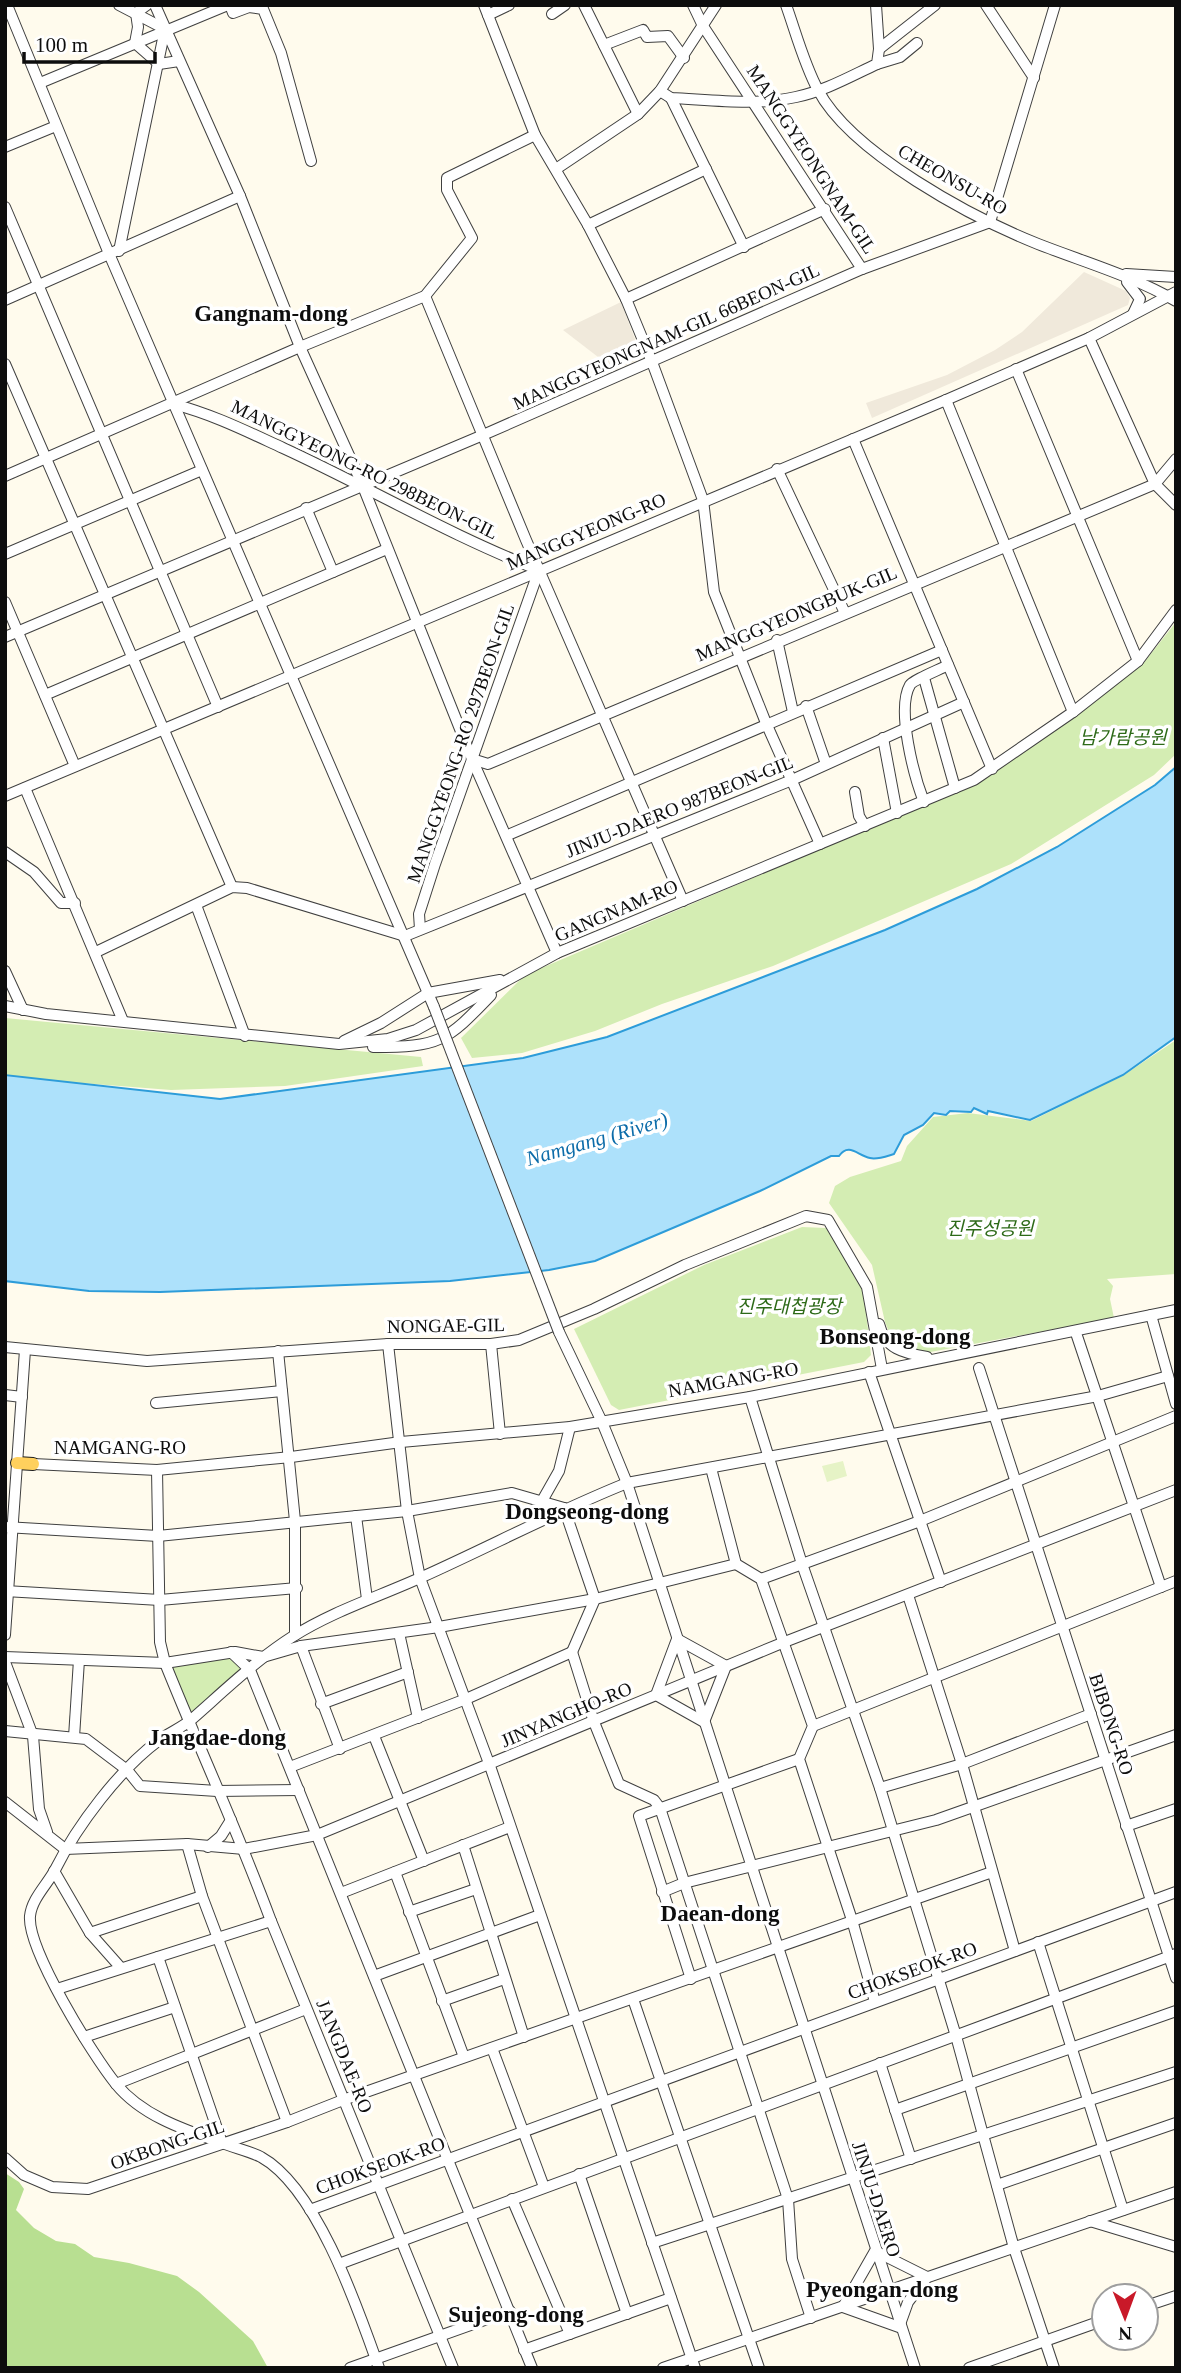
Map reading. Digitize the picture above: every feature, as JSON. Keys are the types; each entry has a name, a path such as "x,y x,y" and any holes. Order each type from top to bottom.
{"main road":[{"name":"NAMGANG-RO","path":"11,1462 33,1464"}],"street":[{"name":"JINJU-DAERO","path":"7,5 56,126 114,254 173,404 258,604 405,936 559,1332 602,1422 627,1483 899,2327 915,2368"},
{"path":"119,5 165,29"},
{"path":"136,13 147,5"},
{"path":"155,5 240,196 300,347 362,484 472,759 508,835 557,953"},
{"path":"40,83 165,29 229,5 233,13 249,7 263,9 281,52 312,162"},
{"path":"509,5 486,10 535,135 588,225 626,299 652,362 703,500 714,592 766,723 820,844"},
{"path":"552,14 565,5"},
{"path":"584,5 638,114"},
{"name":"MANGGYEONGNAM-GIL","path":"694,5 704,26 756,102 862,269 990,222"},
{"path":"556,169 638,114 660,91 684,58 716,5"},
{"name":"CHEONSU-RO","path":"786,5 818,91 855,134 878,154 990,222 1173,297"},
{"path":"876,5 879,49 877,64"},
{"path":"879,49 935,5"},
{"path":"986,5 1034,78"},
{"path":"990,222 1055,5"},
{"path":"135,43 138,27 136,13"},
{"path":"114,254 165,29"},
{"path":"604,45 643,30 647,37 668,36 684,58"},
{"path":"135,43 159,64 179,61"},
{"path":"660,91 671,97 756,102 795,98 900,57 917,43"},
{"path":"671,97 744,247"},
{"path":"5,147 56,126"},
{"path":"5,476 300,347 425,296 472,238 447,190 447,178 535,135"},
{"path":"588,225 706,169"},
{"path":"5,300 240,196"},
{"path":"5,207 218,706"},
{"path":"626,299 825,209"},
{"name":"MANGGYEONGNAM-GIL 66BEON-GIL","path":"5,637 483,435 862,269"},
{"path":"1117,273 1176,277"},
{"path":"1117,273 1139,294 1140,305 1130,318"},
{"path":"425,296 539,570 683,901"},
{"name":"MANGGYEONG-RO","path":"5,796 946,400 1089,338 1173,297"},
{"path":"1089,338 1155,484 1176,505"},
{"path":"1016,369 1079,514 1138,661"},
{"path":"7,371 232,887"},
{"path":"946,400 1073,712"},
{"name":"MANGGYEONG-RO 298BEON-GIL","path":"173,404 206,413 362,484 504,556 539,570"},
{"path":"853,439 992,769"},
{"name":"MANGGYEONGBUK-GIL","path":"472,759 488,764 1005,544 1155,484 1176,459"},
{"path":"777,469 845,612"},
{"path":"5,554 202,470"},
{"path":"306,508 333,572"},
{"path":"45,695 387,549"},
{"name":"MANGGYEONG-RO 297BEON-GIL","path":"420,929 419,914 539,570"},
{"path":"5,603 75,766"},
{"name":"GANGNAM-RO","path":"5,1006 245,1036 339,1044 388,1040 451,1014 507,978 557,953 897,813 992,769 1073,712 1138,661 1176,610"},
{"path":"777,640 793,712"},
{"path":"508,835 942,650"},
{"path":"923,802 916,783 905,728 910,685 948,665"},
{"path":"923,678 955,788"},
{"name":"JINJU-DAERO 987BEON-GIL","path":"405,936 792,780 964,702"},
{"path":"806,706 826,764"},
{"path":"883,738 897,813"},
{"path":"24,788 96,952 123,1021"},
{"path":"855,792 859,816 865,826"},
{"path":"5,852 34,872 61,903 75,903"},
{"path":"96,952 232,887 247,888 405,936"},
{"path":"196,905 245,1036"},
{"path":"5,971 23,1010"},
{"path":"339,1044 381,1023 428,993 507,978"},
{"path":"339,1044 352,1047 418,1047 442,1038 454,1033 507,978"},
{"name":"NONGAE-GIL","path":"5,1347 147,1361 388,1344 491,1344 536,1334 685,1265 806,1216 828,1220 856,1265 870,1303 882,1369"},
{"path":"870,1303 881,1334 896,1349 905,1354 937,1359"},
{"name":"NAMGANG-RO","path":"33,1464 157,1470 291,1457 401,1442 570,1427 750,1397 1176,1310"},
{"path":"1151,1315 1176,1404"},
{"path":"1076,1332 1161,1587"},
{"path":"388,1344 407,1511 420,1578 490,1766 693,2363"},
{"path":"491,1344 500,1434"},
{"path":"959,1354 979,1368 989,1349"},
{"path":"5,1635 11,1462 22,1397 25,1350"},
{"path":"278,1351 291,1457 298,1641 340,1749"},
{"name":"BIBONG-RO","path":"979,1368 1126,1826 1172,1955 1176,1978"},
{"path":"870,1372 889,1434 942,1582"},
{"path":"378,2363 339,2264 310,2210 282,2172 260,2156 168,2122 116,2084 57,1989 30,1928 30,1911 65,1849 127,1770 157,1742 189,1722 263,1657 298,1641 367,1599 420,1578 564,1508 627,1483 1098,1396 1168,1376"},
{"path":"156,1403 282,1391"},
{"path":"5,1395 22,1397"},
{"path":"750,1397 802,1564 880,1788 956,2036 1014,2248 1054,2368"},
{"path":"761,1579 920,1521 1176,1416"},
{"path":"542,1500 559,1471 570,1427"},
{"path":"711,1468 736,1564 761,1579 813,1726 799,1759 830,1849 875,2002"},
{"name":"JANGDAE-RO","path":"157,1470 160,1642 165,1663 217,1791 244,1849 306,2009 453,2368"},
{"name":"JINYANGHO-RO","path":"65,1849 187,1844 244,1849 317,1835 490,1766 782,1643 1176,1490"},
{"path":"9,1527 158,1535 407,1511 512,1493 564,1508"},
{"path":"564,1508 595,1599 572,1652 593,1722 618,1784 654,1800 660,1808 788,2199 793,2259 811,2318"},
{"path":"356,1516 367,1599"},
{"path":"298,1641 439,1627 595,1599 736,1564"},
{"path":"813,1726 1176,1581"},
{"path":"7,1591 160,1600 297,1588"},
{"path":"908,1595 962,1764 1015,1951"},
{"path":"398,1633 418,1718"},
{"path":"677,1639 726,1666 704,1722 656,1695 677,1639"},
{"path":"48,1835 39,1809 33,1736 5,1660 165,1663 231,1652 263,1657"},
{"path":"231,1652 250,1670 532,2368"},
{"path":"290,1767 374,1737 572,1652"},
{"path":"74,1737 79,1660"},
{"path":"321,1704 408,1672"},
{"path":"880,1788 962,1764 1091,1714"},
{"path":"5,1731 86,1740 127,1770 140,1786 217,1791 299,1790"},
{"path":"662,1892 684,1883 893,1833 975,1808 1176,1735"},
{"path":"374,1737 424,1861"},
{"path":"691,1979 639,1816 799,1759"},
{"path":"5,1802 65,1849"},
{"path":"1126,1826 1176,1809"},
{"path":"208,1847 221,1836 231,1819"},
{"path":"341,1893 510,1827"},
{"path":"187,1844 202,1896 287,2122"},
{"path":"463,1845 524,2037"},
{"path":"54,1871 90,1933 121,1968"},
{"path":"395,1872 464,2057"},
{"name":"OKBONG-GIL","path":"5,2158 24,2175 52,2187 88,2189 287,2122 343,2099 992,1872"},
{"path":"409,1912 476,1889"},
{"name":"CHOKSEOK-RO","path":"310,2210 1176,1892"},
{"path":"90,1933 202,1896"},
{"path":"374,1976 540,1915"},
{"path":"57,1989 271,1921"},
{"path":"1038,1942 1123,2210"},
{"path":"339,2264 1172,1955"},
{"path":"158,1957 222,2143"},
{"path":"442,2001 504,1979"},
{"path":"633,1999 759,2368"},
{"path":"85,2036 175,2007"},
{"path":"116,2084 306,2009"},
{"path":"895,2110 1176,2011"},
{"path":"492,2048 544,2187"},
{"path":"880,2063 911,2159"},
{"path":"652,2243 1176,2072"},
{"path":"997,2185 1176,2123"},
{"path":"579,2174 627,2314"},
{"path":"663,2368 693,2363 749,2339 1176,2192"},
{"path":"512,2199 570,2334"},
{"path":"1090,2221 1176,2247"},
{"path":"843,2307 875,2250 926,2277"},
{"path":"843,2307 871,2314 899,2327 908,2302 926,2277"},
{"path":"524,2350 671,2298"},
{"path":"350,2368 378,2363 440,2336 510,2311"},
{"path":"975,2367 1090,2325"}],"green space":[{"name":"남가람공원","path":"1176,622 1176,754 1154,775 1011,864 773,966 662,1004 595,1031 522,1053 472,1058 461,1038 525,975 983,780 1142,665"},
{"path":"5,1018 421,1057 423,1066 285,1086 171,1090 17,1078 5,1075"},
{"name":"진주성공원","path":"1176,1040 1176,1274 1107,1279 1113,1286 1110,1299 1114,1318 925,1353 894,1344 885,1322 872,1265 829,1203 835,1186 850,1177 901,1161 907,1146 933,1117 968,1113 1031,1121 1124,1075"},
{"name":"진주대첩광장","path":"802,1227 826,1228 863,1287 871,1355 864,1362 619,1410 611,1405 574,1329 704,1265"},
{"path":"843,1461 847,1476 827,1482 822,1466"},
{"path":"231,1652 250,1670 189,1722 165,1663"},
{"path":"5,2173 19,2182 24,2189 16,2210 34,2228 56,2241 75,2244 94,2257 177,2276 199,2292 253,2341 268,2368 7,2368"}],"shaded area":[{"path":"1084,272 1126,291 1130,298 1128,305 872,418 866,403 947,375 995,350 1022,332"},
{"path":"621,302 642,358 615,370 563,330"}],"water":[{"name":"Namgang (River)","path":"1176,767 1176,1037 1123,1075 1030,1120 988,1111 987,1114 974,1108 971,1112 950,1111 946,1115 934,1113 923,1125 904,1135 894,1154 873,1158 846,1150 839,1156 831,1156 760,1191 595,1261 549,1270 450,1281 160,1292 89,1291 5,1281 5,1075 220,1099 523,1058 607,1037 885,930 977,889 1057,847 1155,785"}],"district":[{"name":"Gangnam-dong","path":"271,313"},
{"name":"Bonseong-dong","path":"895,1336"},
{"name":"Dongseong-dong","path":"587,1511"},
{"name":"Jangdae-dong","path":"217,1737"},
{"name":"Daean-dong","path":"720,1913"},
{"name":"Pyeongan-dong","path":"882,2289"},
{"name":"Sujeong-dong","path":"516,2314"}]}
